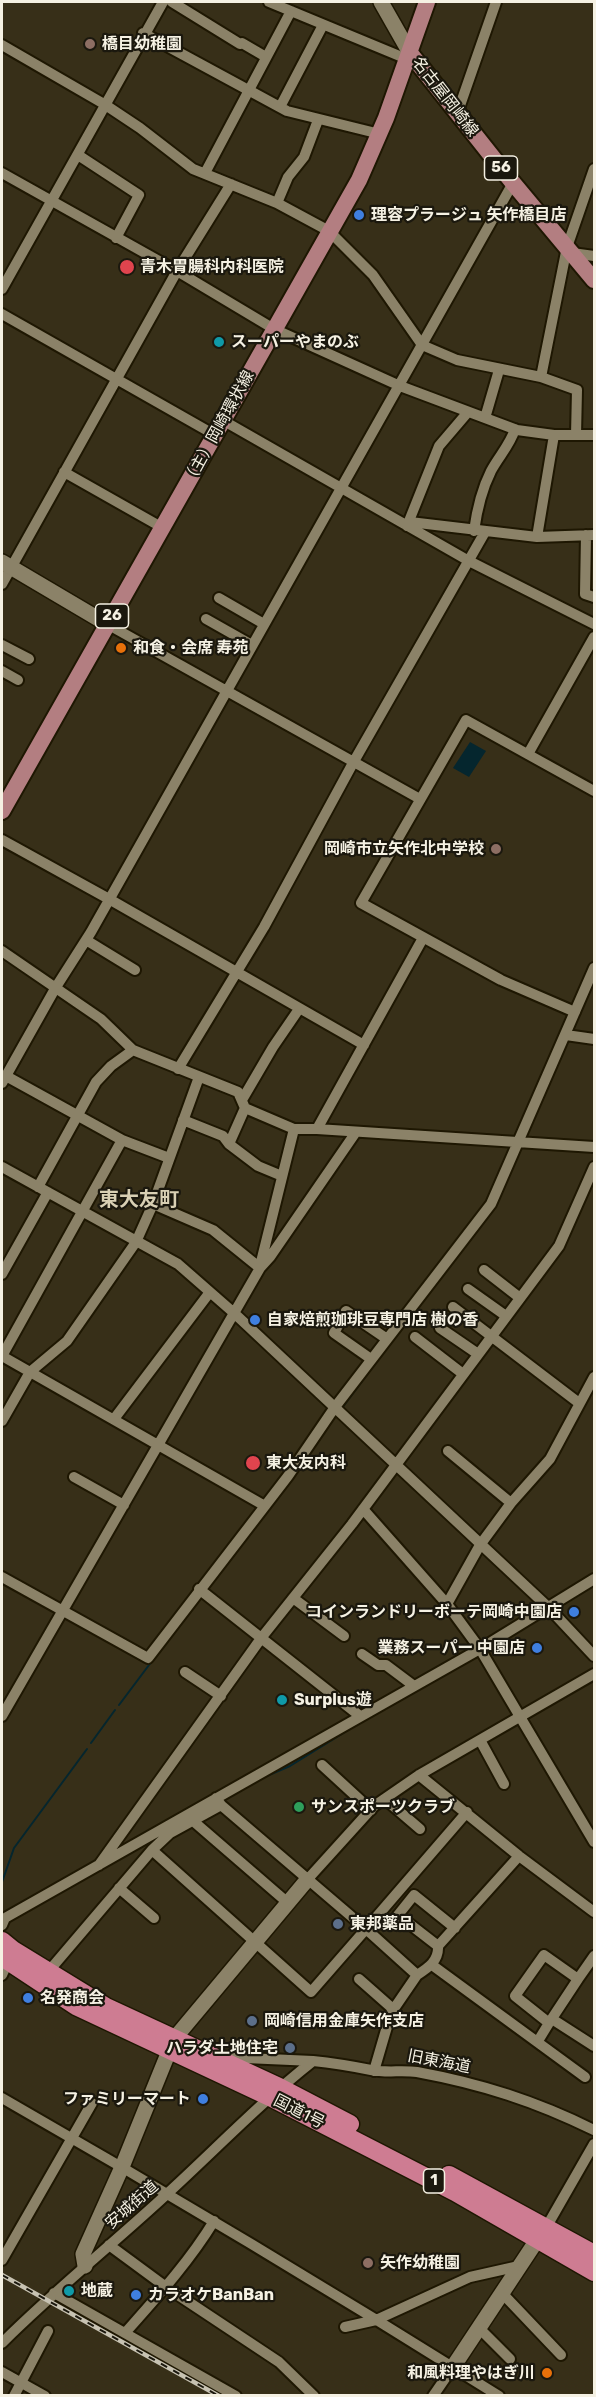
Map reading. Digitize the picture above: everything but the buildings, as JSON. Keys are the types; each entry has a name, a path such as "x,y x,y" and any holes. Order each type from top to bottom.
{"highway":[{"name":"国道1号","path":"2,1941 48,1972 171,2045 212,2056 275,2092 542,2233 594,2254"},
{"name":"国道1号","path":"4,1964 76,2006 171,2045 275,2092"},
{"name":"国道1号","path":"542,2233 594,2272"}],"main road":[{"name":"（主）岡崎環状線","path":"2,811 359,180 380,134 427,2"},
{"name":"名古屋岡崎線","path":"410,53 457,114 594,280"}],"street":[{"path":"2,289 143,33 163,2"},
{"path":"172,2 240,44 266,57"},
{"path":"269,2 402,57 410,53"},
{"name":"56","path":"381,2 410,53"},
{"path":"457,114 495,2"},
{"path":"205,173 247,90 291,11"},
{"path":"280,107 323,25"},
{"path":"143,33 280,107 318,120 380,134"},
{"path":"2,45 104,104 140,128 193,169 277,202 329,231 373,275 422,345 457,360 541,377 577,390 576,435"},
{"path":"277,202 288,177 304,157 318,120"},
{"path":"78,154 139,195 116,238"},
{"path":"541,377 570,250 594,169"},
{"path":"2,173 177,271 274,329 400,386 515,429 554,435 594,435"},
{"path":"169,1158 122,1140 78,1115 4,1079 56,987 86,940 513,183"},
{"path":"2,584 6,565 64,472 177,271 231,184"},
{"path":"570,250 594,256"},
{"path":"2,314 116,380 341,488 408,524 469,561 594,624"},
{"path":"485,418 499,370"},
{"path":"408,524 439,446 468,412"},
{"path":"178,1069 264,927 353,763 469,561 479,532 478,500 515,429"},
{"path":"537,537 554,435"},
{"path":"64,472 163,528"},
{"path":"408,524 537,537 590,535 585,594 594,597"},
{"path":"6,565 420,799"},
{"path":"219,598 264,624"},
{"path":"206,619 252,645"},
{"path":"528,754 594,638"},
{"path":"2,645 29,659"},
{"path":"2,671 18,680"},
{"path":"575,1012 501,980 361,903 466,720 594,791"},
{"path":"2,840 364,1045"},
{"path":"317,1129 423,938"},
{"path":"86,940 135,970"},
{"path":"2,951 101,1019 133,1050 238,1092 243,1104 294,1130 356,1131 594,1147"},
{"path":"2,1577 148,1658 265,1506 334,1407 491,1204 594,968"},
{"path":"229,1144 243,1104 273,1047 299,1009"},
{"path":"566,1035 594,1039"},
{"path":"2,1274 96,1082 111,1066 133,1050"},
{"path":"2,1421 30,1372 67,1341 136,1242 153,1204 199,1077"},
{"path":"183,1120 223,1136 229,1144 258,1166 282,1176"},
{"path":"260,1268 294,1130"},
{"path":"2,1716 260,1268 270,1257 356,1131"},
{"path":"122,1140 2,1356 265,1506"},
{"path":"2,1167 178,1264 234,1313 549,1608 594,1656"},
{"path":"99,1865 262,1637 363,1509 559,1246 594,1169"},
{"path":"153,1204 213,1230 260,1268"},
{"path":"484,1270 520,1298"},
{"path":"468,1288 507,1316"},
{"path":"114,1419 210,1292"},
{"path":"453,1307 579,1403"},
{"path":"371,1359 334,1333 346,1311 387,1339"},
{"path":"440,1328 478,1354"},
{"path":"415,1337 463,1374"},
{"path":"447,1604 480,1545 511,1503 550,1459 579,1403 593,1382"},
{"path":"448,1451 511,1503"},
{"path":"74,1477 124,1505"},
{"path":"363,1509 447,1604 480,1648 594,1842"},
{"path":"2,1925 5,1918 219,1801 360,1716 549,1608 594,1579"},
{"path":"199,1589 360,1716"},
{"path":"293,1598 344,1636"},
{"path":"362,1654 378,1665 386,1665 414,1686"},
{"path":"185,1672 220,1696"},
{"path":"85,2266 83,2253 122,2167 171,2045 255,1940 371,1810 385,1799 519,1716 594,1674"},
{"path":"480,1740 504,1784"},
{"path":"322,1765 371,1810"},
{"path":"419,1776 467,1812 519,1856 594,1912"},
{"path":"385,1799 420,1829"},
{"path":"48,1972 152,1850 170,1833 219,1801"},
{"path":"219,1801 417,1975"},
{"path":"152,1850 311,1992 467,1812"},
{"path":"192,1820 288,1903"},
{"path":"438,1946 519,1856"},
{"path":"120,1888 154,1918"},
{"path":"374,2071 393,2009 417,1975 432,1965 439,1952 438,1946 398,1916 414,1895 455,1928"},
{"path":"578,1979 544,1955 515,1996 550,2021 594,2046"},
{"path":"538,2041 594,1956"},
{"path":"432,1965 585,2077"},
{"path":"359,1979 393,2009"},
{"name":"旧東海道","path":"212,2056 348,2064 374,2071 399,2070 473,2084 512,2094 594,2130"},
{"path":"275,2092 313,2061"},
{"name":"安城街道","path":"2,2343 54,2293 168,2193 275,2092"},
{"path":"2,2098 168,2193 499,2396"},
{"path":"2,2260 92,2103"},
{"path":"433,2396 542,2233 594,2144"},
{"path":"125,2333 166,2287 214,2221"},
{"path":"109,2245 166,2287 279,2362 314,2396"},
{"path":"345,2327 376,2320 470,2277 519,2266"},
{"path":"54,2293 236,2396"},
{"path":"502,2293 561,2355"},
{"path":"479,2328 510,2359"},
{"path":"14,2396 48,2331"},
{"path":"2,2372 45,2396"}],"water":[{"path":"470,742 486,751 469,777 453,768"}],"waterway":[{"path":"342,1408 369,1372"},
{"path":"329,1425 336,1415"},
{"path":"119,1705 152,1661"},
{"path":"91,1743 115,1710"},
{"path":"262,1778 290,1766 366,1719"},
{"path":"2,1882 14,1848 87,1749"}],"railway":[{"path":"2,2275 219,2396"}],"place":[{"name":"橋目幼稚園","path":"90,44"},
{"name":"理容プラージュ 矢作橋目店","path":"359,215"},
{"name":"青木胃腸科内科医院","path":"127,267"},
{"name":"スーパーやまのぶ","path":"219,342"},
{"name":"和食・会席 寿苑","path":"121,648"},
{"name":"岡崎市立矢作北中学校","path":"496,849"},
{"name":"自家焙煎珈琲豆専門店 樹の香","path":"255,1320"},
{"name":"東大友内科","path":"253,1463"},
{"name":"コインランドリーボーテ岡崎中園店","path":"574,1612"},
{"name":"業務スーパー 中園店","path":"537,1648"},
{"name":"Surplus遊","path":"282,1700"},
{"name":"サンスポーツクラブ","path":"299,1807"},
{"name":"東邦薬品","path":"338,1924"},
{"name":"名発商会","path":"28,1998"},
{"name":"岡崎信用金庫矢作支店","path":"252,2021"},
{"name":"ハラダ土地住宅","path":"290,2048"},
{"name":"ファミリーマート","path":"203,2099"},
{"name":"矢作幼稚園","path":"368,2263"},
{"name":"地蔵","path":"69,2291"},
{"name":"カラオケBanBan","path":"136,2295"},
{"name":"和風料理やはぎ川","path":"547,2373"}],"district":[{"name":"東大友町","path":"139,1200"}]}
